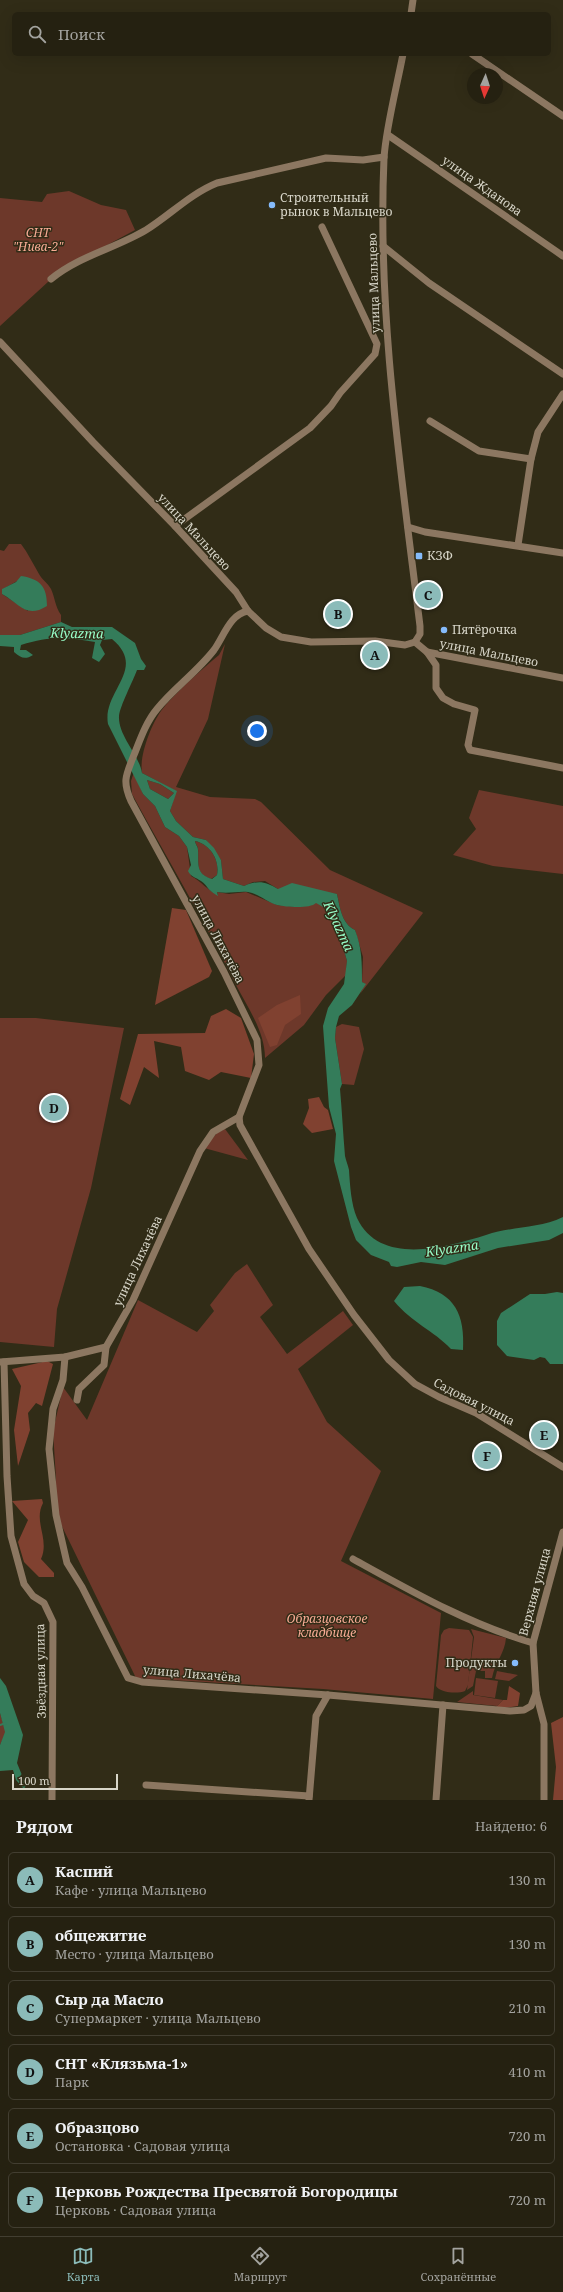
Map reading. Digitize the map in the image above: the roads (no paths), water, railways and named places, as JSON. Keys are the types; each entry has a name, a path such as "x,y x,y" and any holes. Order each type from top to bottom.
{"street":[{"path":"412,12 413,0"},
{"name":"улица Мальцево","path":"0,342 93,442 175,526 236,592 248,611 266,628 281,637 311,642 375,641 405,645 415,642 420,634 420,626 388,350 383,246 384,157 403,56"},
{"path":"475,56 563,116"},
{"name":"улица Жданова","path":"388,135 563,256"},
{"path":"51,279 78,262 116,246 147,229 202,189 217,183 320,158 363,160 384,157"},
{"path":"175,526 310,428 331,406 340,393 377,350 377,344 322,227"},
{"path":"383,246 394,253 429,283 563,374"},
{"path":"377,350 388,350"},
{"path":"518,545 531,459 538,432 563,394"},
{"path":"430,421 479,451 531,459"},
{"path":"408,527 425,532 563,552"},
{"name":"улица Лихачёва","path":"77,1400 79,1389 104,1365 106,1347 133,1300 200,1152 213,1132 239,1117 259,1065 256,1040 224,972 131,801 125,786 126,776 140,738 156,710 214,650 230,624 241,612 248,611"},
{"name":"улица Мальцево","path":"415,642 427,652 563,678"},
{"path":"427,652 436,665 436,688 443,698 454,704 475,710 468,745 470,750 563,768"},
{"name":"Садовая улица","path":"239,1117 244,1134 309,1249 370,1336 389,1360 415,1384 438,1397 476,1413 563,1466"},
{"path":"2,1362 65,1356 106,1347"},
{"name":"улица Лихачёва","path":"65,1356 63,1380 53,1409 49,1450 56,1515 67,1563 82,1587 128,1678 142,1682 328,1695 510,1711 524,1710 531,1706 536,1693"},
{"name":"Звёздная улица","path":"2,1362 6,1476 11,1536 24,1584 33,1596 44,1603 53,1622 52,1800"},
{"name":"Верхняя улица","path":"544,1800 544,1724 536,1693 533,1643 563,1532"},
{"path":"353,1559 433,1604 498,1633 533,1643"},
{"path":"146,1785 309,1798 316,1716 328,1695"},
{"path":"436,1800 443,1705"}],"water":[{"path":"21,576 33,579 41,585 46,593 47,606 40,610 28,611 2,594 2,589 16,582"},
{"name":"Klyazma","path":"61,622 72,627 112,627 135,643 141,659 146,666 144,670 137,670 122,706 119,716 120,723 125,738 137,759 142,773 177,791 170,811 176,821 193,837 206,840 214,848 221,860 223,879 244,886 261,882 278,889 292,883 337,894 344,920 355,930 361,956 362,982 366,984 352,1005 339,1016 335,1038 342,1084 340,1089 345,1156 349,1170 352,1201 357,1218 368,1233 381,1243 398,1248 434,1248 505,1230 544,1224 563,1217 563,1233 549,1240 498,1248 445,1265 421,1262 397,1267 391,1266 389,1262 371,1255 356,1240 351,1227 334,1161 336,1134 329,1107 323,1026 328,1008 344,984 347,961 334,919 326,910 316,903 303,907 281,906 273,904 256,894 248,892 217,892 218,896 201,881 190,875 188,871 191,865 187,847 179,836 165,827 155,806 143,794 108,724 108,712 111,701 125,670 126,660 122,650 112,639 102,640 100,645 105,654 99,662 92,658 95,642 85,640 58,638 40,640 21,645 20,650 26,650 33,655 25,658 14,652 14,647 0,646 0,635 20,635","holes":["147,780 160,784 174,793 168,799 150,789","195,841 205,845 215,858 218,869 217,875 212,879 200,871 198,864 198,849"]},
{"path":"420,1286 432,1289 450,1300 460,1316 463,1350 451,1349 444,1342 415,1321 394,1301 404,1287"},
{"path":"563,1293 563,1364 550,1364 545,1358 540,1357 534,1360 507,1356 497,1345 497,1321 501,1313 530,1294"},
{"path":"0,1678 6,1686 23,1735 17,1763 26,1785 24,1789 16,1780 13,1770 0,1771 0,1745 5,1732 0,1713"}],"waterway":[{"path":"0,1725 6,1723"}],"place":[{"name":"Строительный рынок в Мальцево","path":"272,205"},
{"name":"КЗФ","path":"419,556"},
{"name":"Сыр да Масло","path":"428,595"},
{"name":"общежитие","path":"338,614"},
{"name":"Пятёрочка","path":"444,630"},
{"name":"Каспий","path":"375,655"},
{"name":"СНТ «Клязьма-1»","path":"54,1108"},
{"name":"Образцово","path":"544,1435"},
{"name":"Церковь Рождества Пресвятой Богородицы","path":"487,1456"},
{"name":"Продукты","path":"515,1663"}],"park label":[{"name":"СНТ \"Нива-2\"","path":"38,240"},
{"name":"Образцовское кладбище","path":"327,1626"}]}
